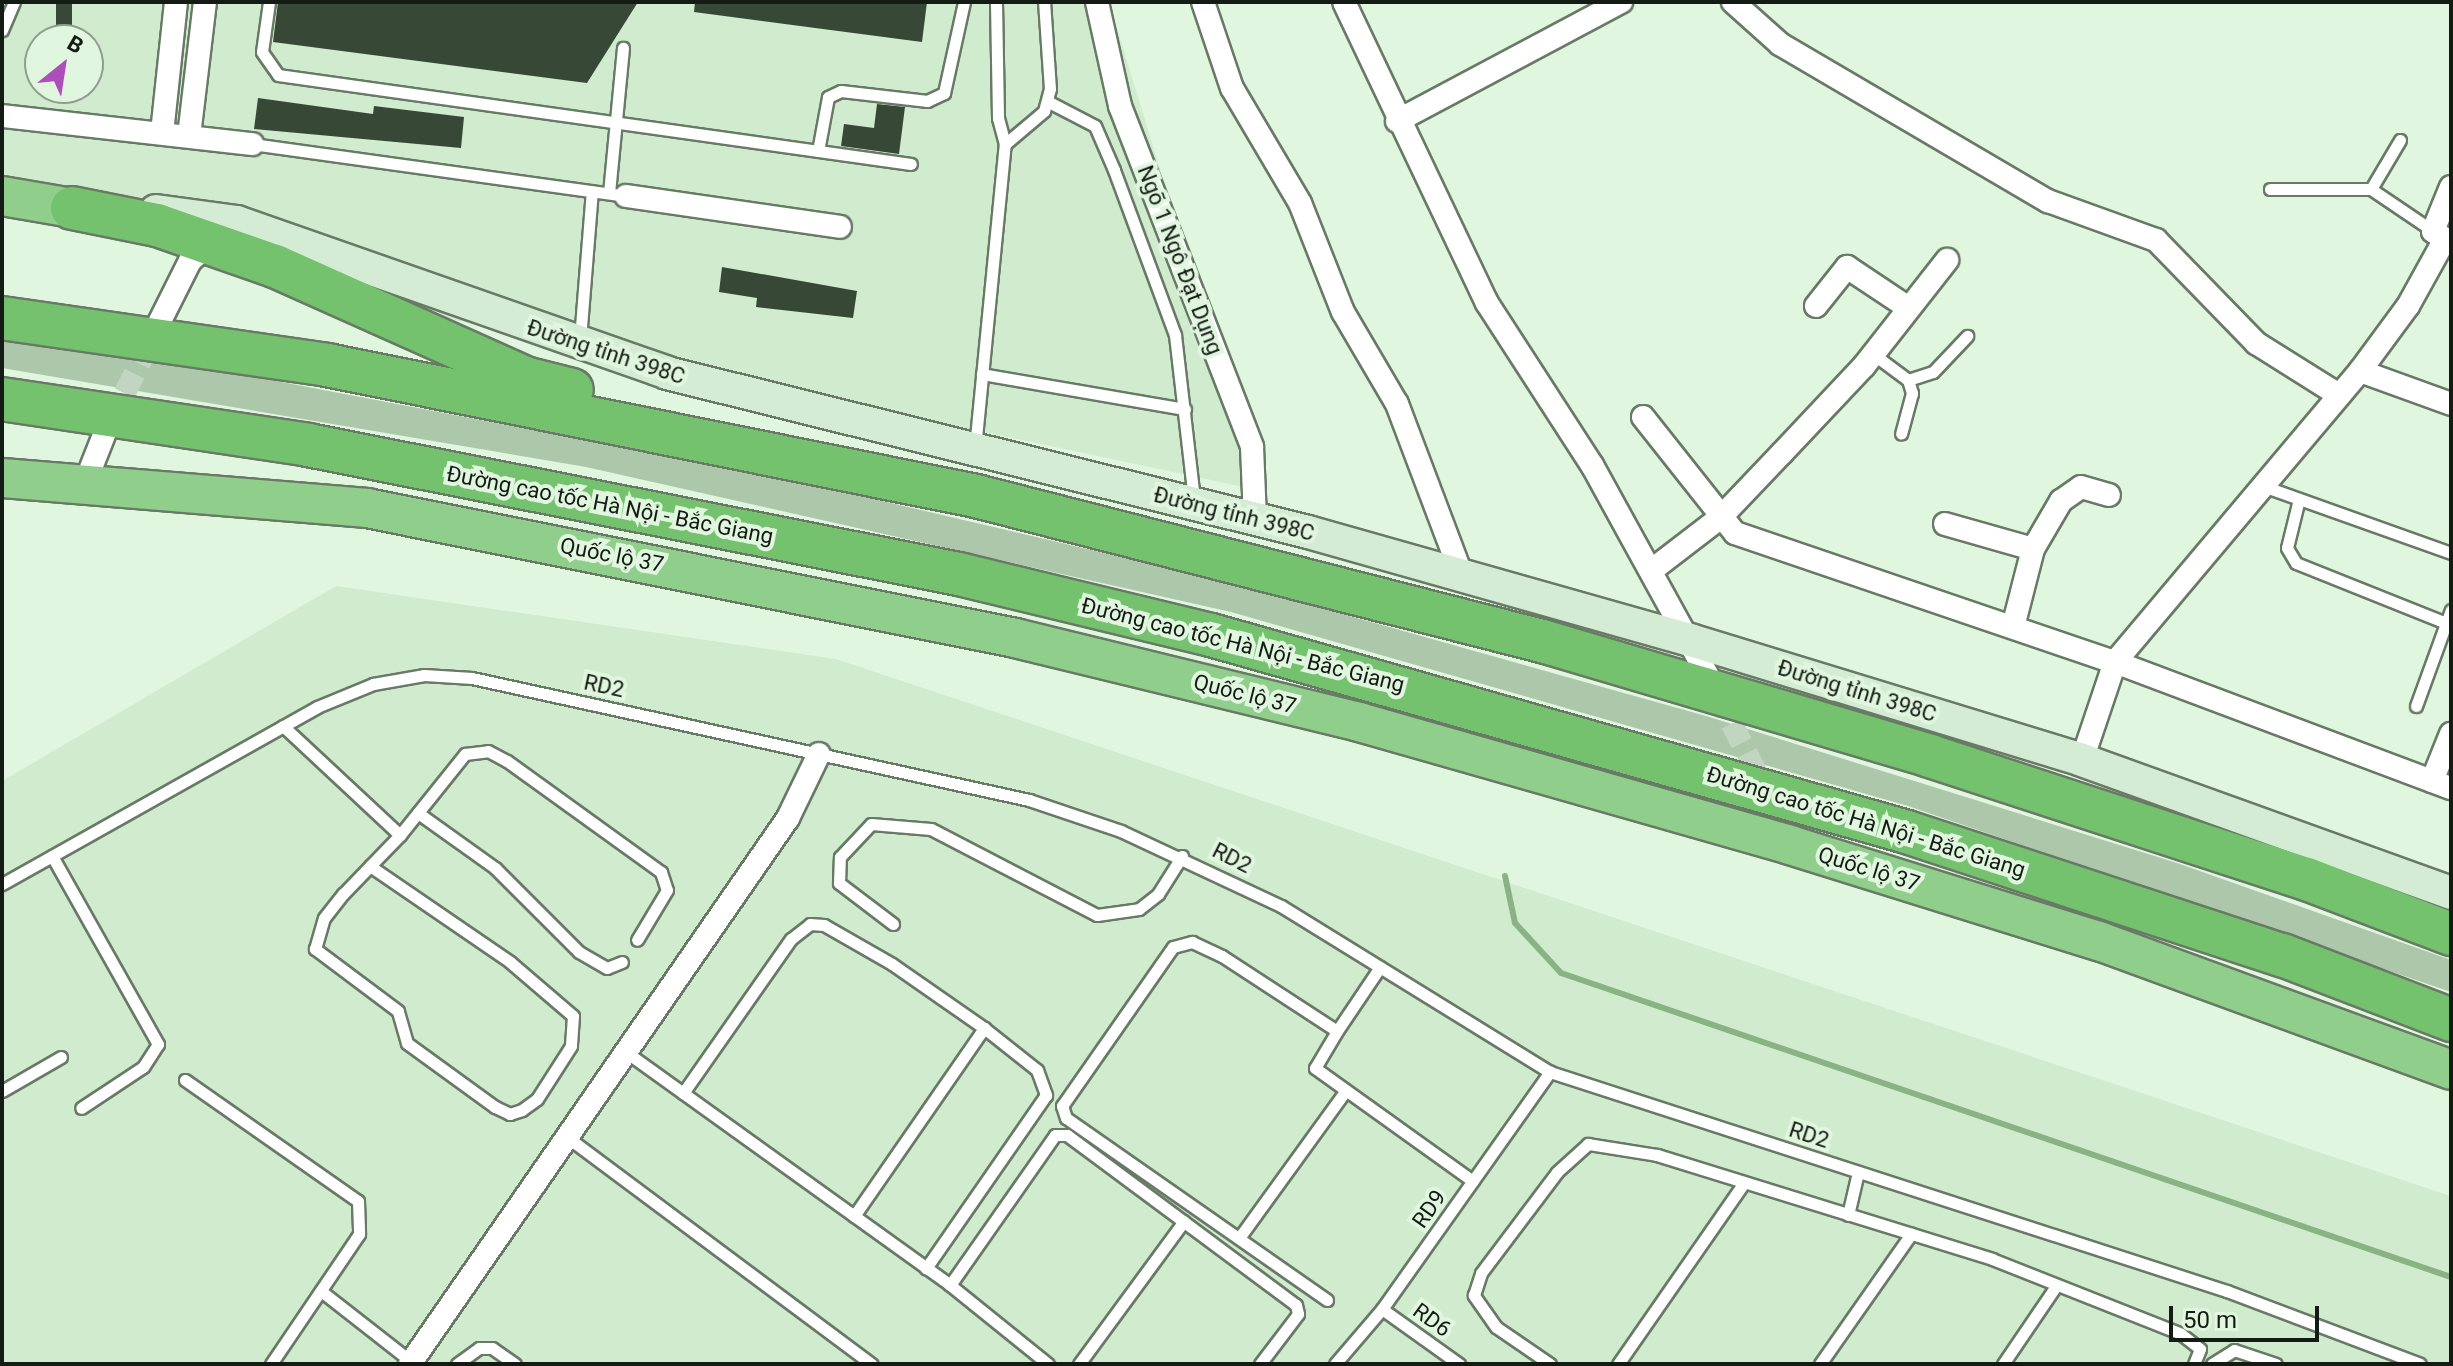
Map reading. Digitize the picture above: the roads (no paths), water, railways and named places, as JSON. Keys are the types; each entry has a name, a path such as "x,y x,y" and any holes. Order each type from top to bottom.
{"highway":[{"path":"2,196 72,208 210,243 275,266 528,379 1546,642 1930,756 2307,879 2451,934"},
{"path":"2,318 327,365 976,496"},
{"name":"Đường cao tốc Hà Nội - Bắc Giang","path":"2,399 308,445 959,574 1211,635 1907,832 2282,955 2451,1020"},
{"name":"Quốc lộ 37","path":"2,478 83,488 367,508 1015,638 1359,722 1790,845 2099,941 2451,1070"}],"main road":[{"name":"Đường tỉnh 398C","path":"2,208 72,208 237,222 667,373 1255,519 1690,640 2082,760 2451,893"},
{"path":"2,495 208,497"}],"street":[{"path":"162,133 176,2"},
{"path":"189,136 205,2"},
{"name":"Ngõ 1 Ngô Đạt Dụng","path":"1097,2 1120,106 1252,447 1255,519"},
{"path":"1203,2 1232,88 1300,203 1343,312 1397,404 1462,576"},
{"path":"1344,2 1397,121 1487,303 1652,570 1709,678"},
{"path":"1397,121 1621,2"},
{"path":"1733,2 1780,44 2048,201 2156,240 2256,343 2339,395"},
{"path":"2,116 252,144"},
{"path":"2082,760 2115,662 2360,371 2408,306 2443,238 2451,187"},
{"path":"618,194 840,227"},
{"path":"156,329 190,261 210,243"},
{"path":"1652,570 1721,517 1873,354 1947,260"},
{"path":"1816,306 1847,267 1907,307"},
{"path":"2360,371 2451,404"},
{"path":"1643,417 1721,517 1756,542 2115,662 2441,784 2451,734"},
{"path":"83,488 104,435"},
{"path":"2013,627 2033,549 2072,491 2109,495"},
{"path":"1945,524 2033,549"},
{"path":"411,1363 788,818 819,754"},
{"path":"1775,810 1790,845"}],"lane":[{"path":"2,30 14,2"},
{"path":"269,2 262,52 278,75 911,164"},
{"path":"818,151 828,97 841,91 927,101 944,93 964,2"},
{"path":"975,449 1005,144 996,2"},
{"path":"1005,144 1033,124 1047,101 1044,2"},
{"path":"252,144 618,194 614,121 623,48"},
{"path":"1047,101 1095,126 1175,335 1195,504"},
{"path":"2371,189 2400,140"},
{"path":"2270,189 2371,189 2443,238"},
{"path":"580,344 592,191"},
{"path":"1908,380 1933,372 1967,336"},
{"path":"1873,354 1908,380 1912,393 1901,434"},
{"path":"982,374 1185,409"},
{"path":"2263,486 2451,553"},
{"path":"2299,499 2287,548 2296,563 2446,623"},
{"path":"2416,706 2451,610"},
{"name":"RD2","path":"2,884 283,726 373,684 436,675 472,678 1029,800 1182,856 1380,967 1550,1072 2227,1291 2420,1364"},
{"path":"283,726 400,835"},
{"path":"370,866 510,962 573,1016 571,1046 537,1099 510,1114 495,1107 407,1043 398,1011 315,949 324,918 370,866 400,835 465,754 488,751 507,761 661,872 667,890 637,940"},
{"path":"418,813 495,868 579,952 607,968 622,962"},
{"path":"893,924 839,883 840,857 871,824 931,829 1097,915 1139,909 1158,894 1182,856"},
{"path":"52,856 158,1044 143,1067 81,1108"},
{"path":"683,1093 791,939 810,924 824,925 892,964 984,1028 1037,1070 1046,1095 926,1268"},
{"path":"1327,1300 1066,1118 1064,1102 1173,947 1182,944 1222,956 1337,1031"},
{"path":"1380,967 1315,1068 1344,1093 1473,1181"},
{"path":"854,1216 984,1028"},
{"path":"626,1052 950,1285 1048,1364"},
{"path":"4,1086 61,1057"},
{"name":"RD9","path":"1335,1364 1382,1309 1550,1072"},
{"path":"185,1080 358,1201 359,1234 271,1364"},
{"path":"1239,1238 1344,1093"},
{"path":"950,1285 1055,1135 1086,1145 1296,1305 1298,1314 1260,1364"},
{"path":"567,1137 872,1364"},
{"path":"1550,1364 1496,1327 1474,1295 1481,1273 1569,1157 1588,1144 1618,1146 1744,1183 1911,1234 2056,1286 2189,1338 2200,1349 2194,1364"},
{"path":"1848,1215 1858,1172"},
{"path":"1618,1364 1744,1183"},
{"path":"1079,1364 1184,1221"},
{"path":"1820,1364 1911,1234"},
{"path":"2003,1364 2056,1286"},
{"path":"321,1291 411,1363"},
{"name":"RD6","path":"1382,1309 1459,1364"},
{"path":"457,1364 479,1348 492,1348 515,1364"},
{"path":"2212,1364 2234,1350 2276,1364"}],"waterway":[{"path":"1505,876 1515,923 1561,973 2451,1277"}],"tunnel":[{"path":"110,423 155,332"},
{"path":"1717,694 1766,792"}]}
